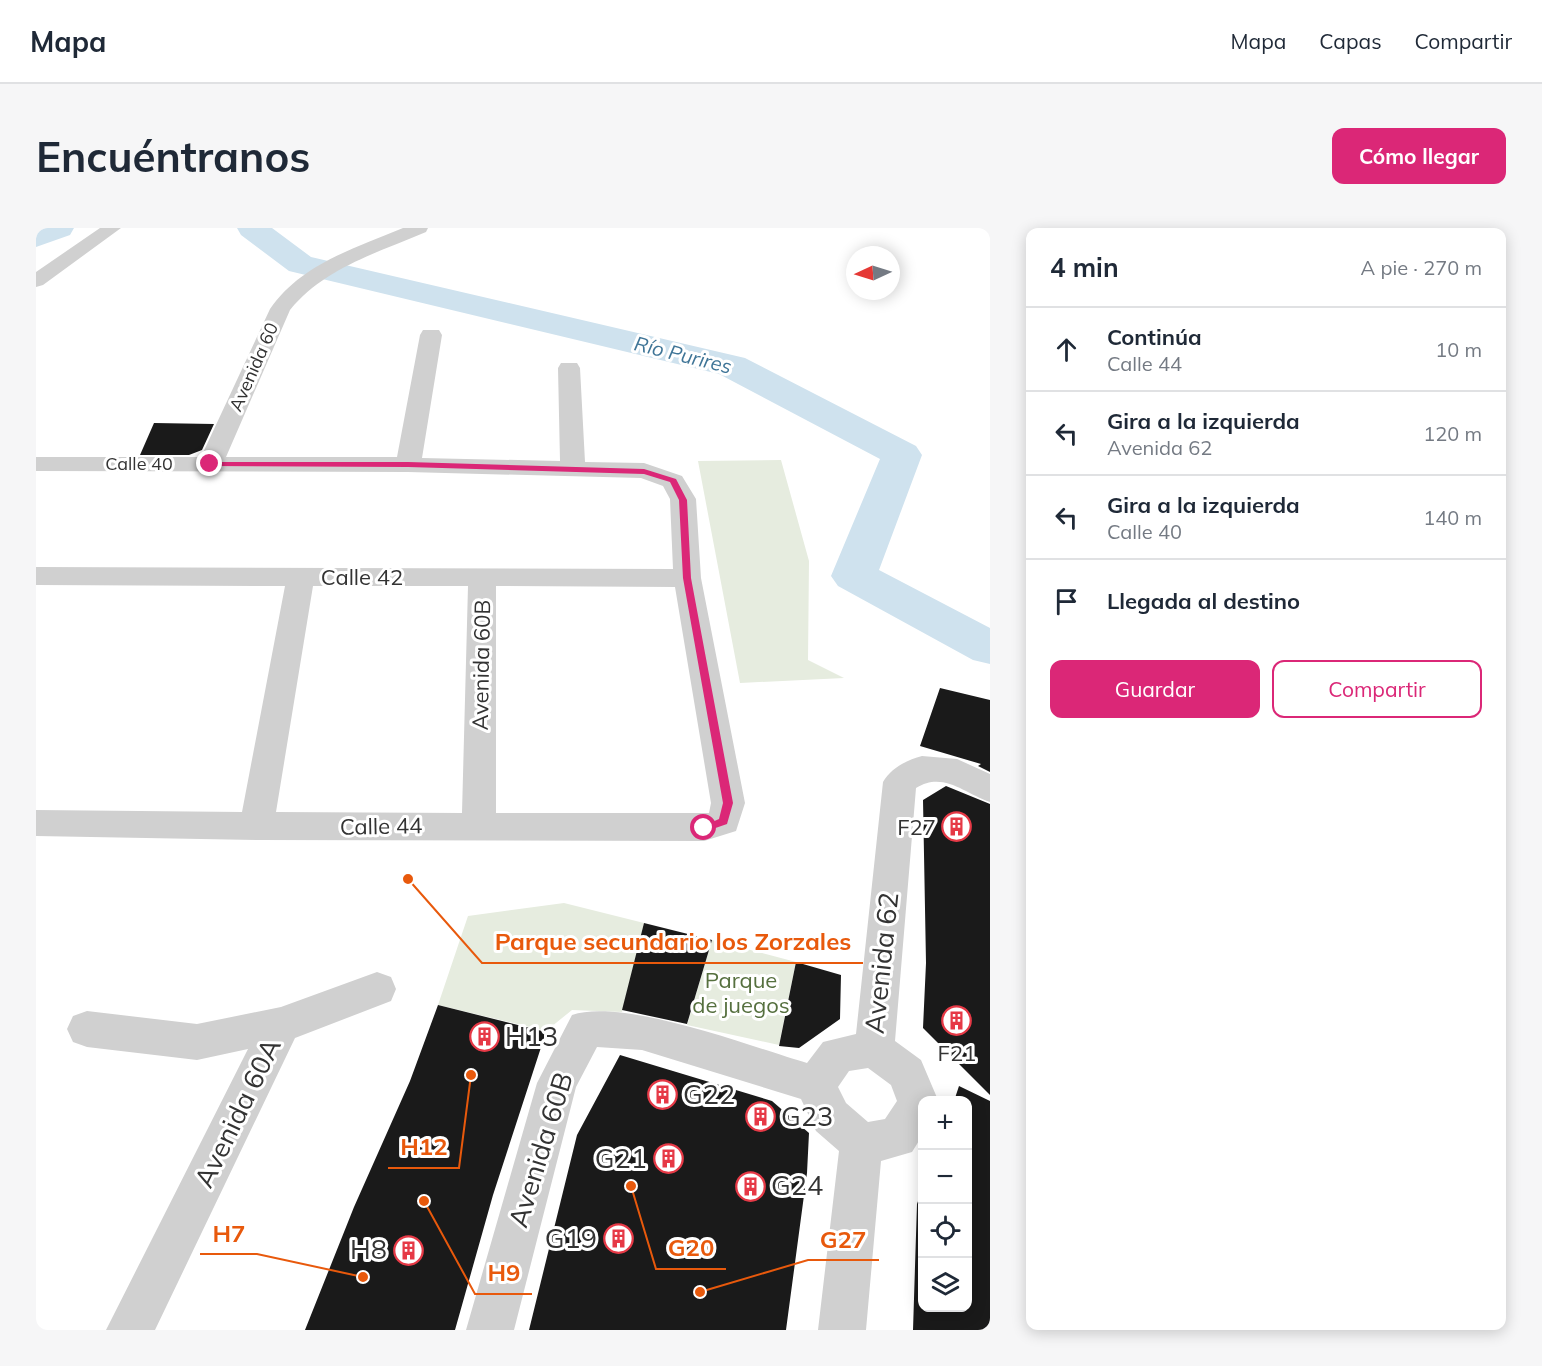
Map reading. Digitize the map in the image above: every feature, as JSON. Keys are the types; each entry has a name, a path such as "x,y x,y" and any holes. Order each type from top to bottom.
{"street":[{"path":"36,281 112,228"},
{"name":"Avenida 60","path":"210,464 280,309 292,292 309,279 354,256 419,228"},
{"path":"408,465 431,335"},
{"path":"569,368 573,469"},
{"name":"Calle 40","path":"36,464 408,465 644,471 673,481 683,500 687,578"},
{"name":"Calle 42","path":"36,576 687,578"},
{"path":"256,827 301,577"},
{"name":"Avenida 60B","path":"479,825 482,578"},
{"name":"Calle 44","path":"36,824 704,828 724,822 728,803 687,578"},
{"name":"Avenida 62","path":"815,1084 837,1055 874,1049 900,782 922,768 957,771 990,789"},
{"path":"87,1029 197,1042 281,1025 376,989"},
{"name":"Avenida 60A","path":"130,1330 281,1025"},
{"name":"Avenida 60B","path":"490,1330 557,1083 586,1028 642,1032 815,1084"},
{"path":"815,1084 831,1117 861,1143 897,1138 919,1104 907,1073 874,1049"},
{"path":"842,1330 861,1143"}],"green space":[{"path":"781,460 809,561 808,660 844,678 740,683 698,461"},
{"path":"564,903 644,923 622,1012 572,1010 546,1031 438,1005 468,916"},
{"name":"Parque de juegos","path":"712,940 796,962 779,1045 687,1025"}],"building":[{"path":"154,423 214,424 202,450 189,455 140,455"},
{"path":"940,688 990,700 990,772 978,766 981,764 920,746"},
{"path":"946,786 990,804 990,1095 923,1028 926,963 923,800"},
{"path":"644,923 712,940 687,1024 622,1010"},
{"path":"796,962 841,975 840,1019 799,1048 779,1046"},
{"path":"438,1005 546,1032 493,1195 455,1330 305,1330 354,1207 410,1081"},
{"path":"620,1055 772,1101 809,1133 807,1173 786,1330 529,1330 577,1135"},
{"path":"959,1086 990,1101 990,1330 913,1330 918,1201 918,1312 972,1312 972,1096 956,1096"}],"waterway":[{"path":"36,238 59,228"},
{"name":"Río Purires","path":"252,228 300,264 732,366 902,455 854,576 990,648"}],"place":[{"name":"F27","path":"957,827"},
{"name":"Parque secundario los Zorzales","path":"408,879"},
{"name":"F21","path":"957,1021"},
{"name":"H13","path":"484,1037"},
{"name":"H12","path":"471,1075"},
{"name":"G22","path":"662,1095"},
{"name":"G23","path":"760,1117"},
{"name":"G21","path":"668,1159"},
{"name":"G20","path":"631,1186"},
{"name":"G24","path":"750,1186"},
{"name":"H9","path":"424,1201"},
{"name":"G19","path":"618,1239"},
{"name":"H8","path":"408,1250"},
{"name":"H7","path":"363,1277"},
{"name":"G27","path":"700,1292"}],"route":[{"path":"210,464 408,465 644,471 673,481 683,500 687,578 728,803 724,822 704,828"}]}
